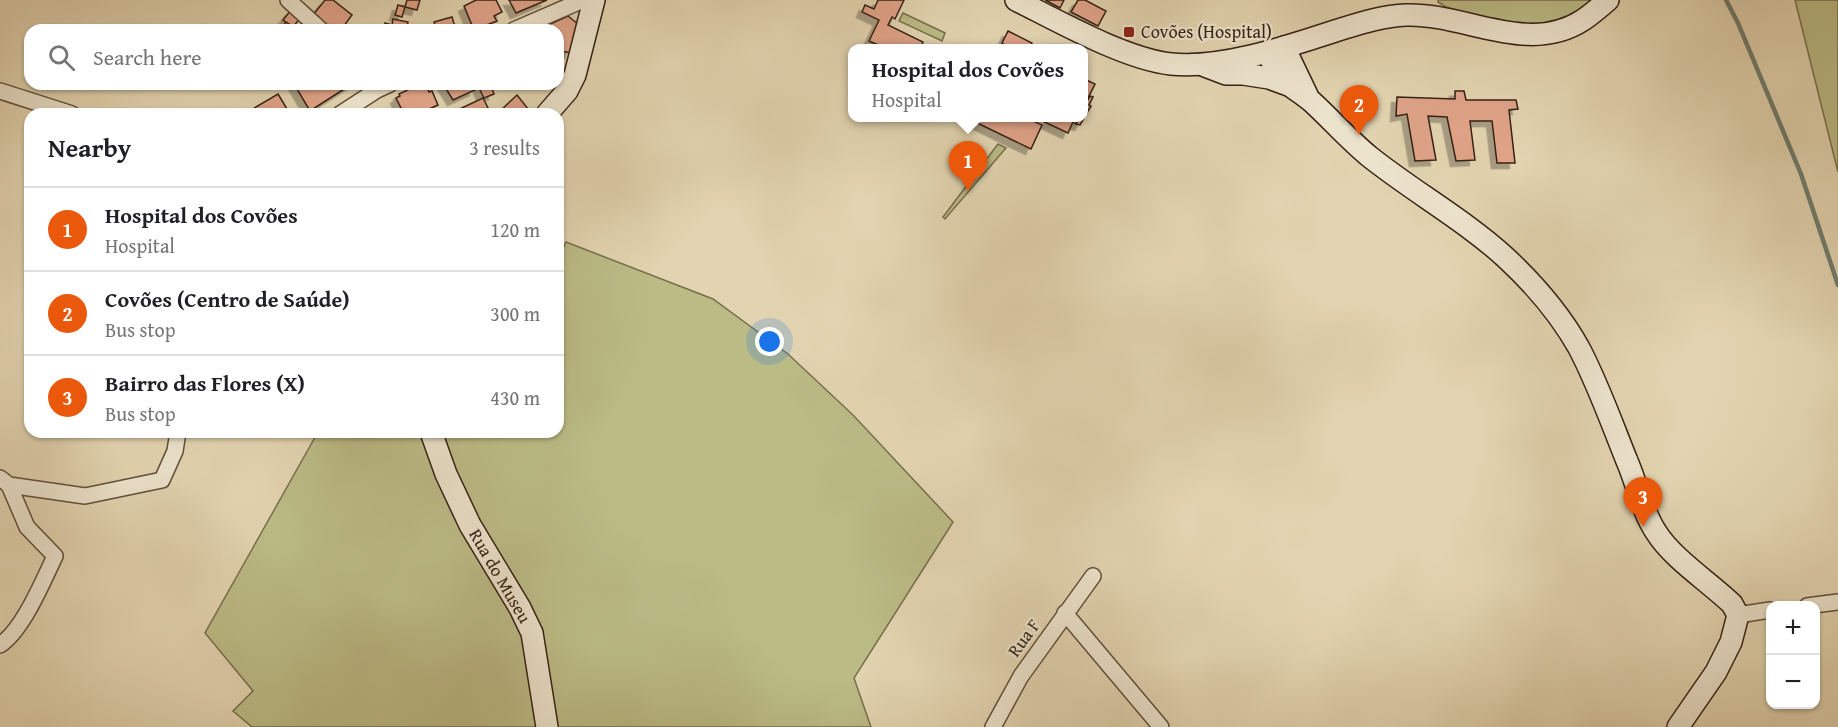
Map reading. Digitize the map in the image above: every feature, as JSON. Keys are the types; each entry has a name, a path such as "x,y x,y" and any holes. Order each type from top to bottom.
{"street":[{"path":"288,0 314,24"},
{"path":"528,24 583,0"},
{"path":"552,108 567,91 575,75 594,0"},
{"path":"1016,0 1097,39 1146,59 1170,64 1202,65 1277,49 1374,20 1404,15 1437,16 1504,33 1530,35 1556,32 1582,21 1608,0"},
{"path":"1277,49 1272,67 1288,86 1310,101 1365,153 1467,225 1505,257 1561,319 1579,349 1657,534 1667,546 1732,604 1738,615 1731,642 1716,672 1678,727"},
{"path":"1277,49 1295,73 1310,101"},
{"path":"1202,65 1226,74 1269,78 1288,86"},
{"path":"348,108 373,90"},
{"path":"0,92 52,108"},
{"path":"5,482 85,496 162,480 175,451 177,438"},
{"name":"Rua do Museu","path":"433,438 446,474 470,525 520,608 531,633 547,727"},
{"path":"0,645 8,640 30,606 55,556 27,526 5,482"},
{"name":"Rua F","path":"993,727 1021,676 1093,576"},
{"path":"1820,604 1838,602"},
{"path":"1738,615 1766,611"},
{"path":"1065,614 1161,727"}],"green space":[{"path":"1438,0 1596,0 1578,15 1562,21 1545,25 1529,25 1495,21 1446,7"},
{"path":"1795,0 1838,0 1838,172"},
{"path":"903,13 945,33 942,41 899,21"},
{"path":"998,144 1006,148 945,219 943,217"},
{"path":"566,242 713,299 788,354 853,415 953,522 854,678 871,727 252,727 233,711 253,691 205,633 315,438 564,438 564,246"}],"building":[{"path":"325,0 333,0 352,15 345,24 325,24 313,15"},
{"path":"407,0 420,0 417,10 405,7"},
{"path":"476,0 496,0 502,12 494,16 497,21 489,24 472,24 464,6"},
{"path":"509,0 547,0 516,13"},
{"path":"878,0 904,0 895,19 892,17 888,25 923,42 922,44 876,44 869,41 879,20 862,12 865,5 874,9"},
{"path":"1045,0 1064,0 1060,8"},
{"path":"1078,0 1085,0 1106,11 1098,26 1071,12"},
{"path":"398,5 405,7 402,17 395,15"},
{"path":"291,10 301,17 295,24 289,24 283,20"},
{"path":"568,16 578,24 570,53 564,52 564,24 550,24"},
{"path":"452,17 454,24 435,24 434,22"},
{"path":"393,19 408,22 408,24 392,24"},
{"path":"1008,31 1032,43 1004,44"},
{"path":"1088,81 1095,84 1088,98"},
{"path":"298,90 343,90 315,108 308,108"},
{"path":"407,90 432,91 438,105 431,108 401,108 396,98 400,96 399,94"},
{"path":"447,90 475,90 453,100"},
{"path":"480,90 492,90 494,94 484,98"},
{"path":"1455,91 1464,91 1466,100 1516,100 1518,109 1509,110 1515,163 1497,163 1492,121 1470,121 1475,160 1456,161 1447,117 1428,116 1436,160 1415,161 1407,114 1396,116 1397,97 1455,99"},
{"path":"278,94 286,108 254,108"},
{"path":"517,95 527,108 503,108"},
{"path":"1090,96 1093,97 1088,111"},
{"path":"483,98 488,108 462,108"},
{"path":"975,122 1036,122 1042,125 1031,149"},
{"path":"1045,122 1073,122 1068,133"}],"waterway":[{"path":"1726,0 1738,23 1801,174 1838,285"}],"place":[{"name":"Covões (Hospital)","path":"1129,32"},
{"name":"Covões (Centro de Saúde)","path":"1359,135"},
{"name":"Hospital dos Covões","path":"968,191"},
{"name":"Bairro das Flores (X)","path":"1643,527"}]}
